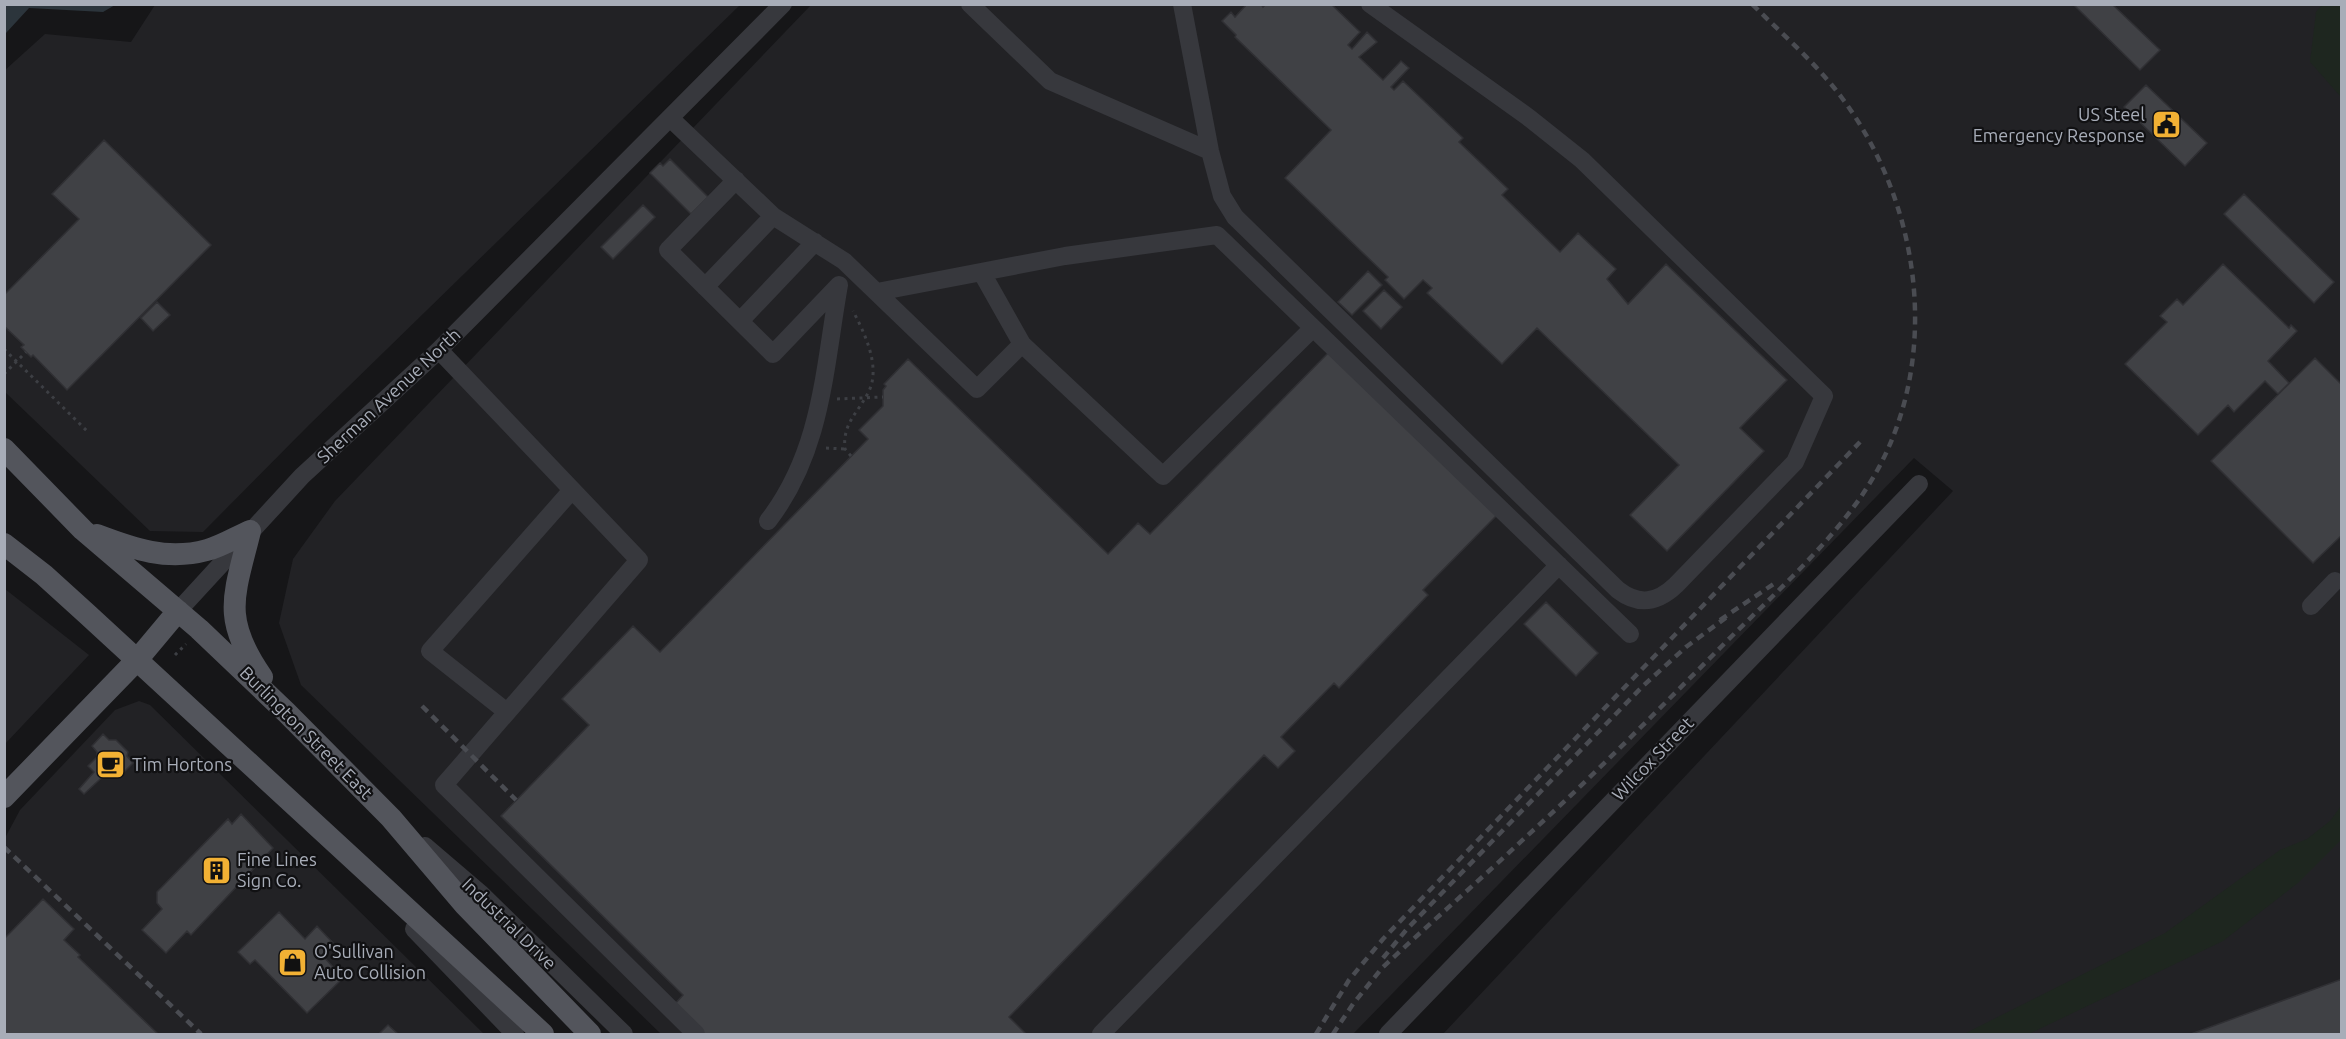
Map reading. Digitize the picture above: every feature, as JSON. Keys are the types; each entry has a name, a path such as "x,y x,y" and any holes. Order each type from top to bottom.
{"main road":[{"name":"Burlington Street East","path":"4,449 83,530 178,611 287,713 391,818 465,905 590,1035"},
{"path":"83,530 139,551 180,556 209,549 250,531"},
{"path":"250,531 235,589 233,613 240,643 287,713"},
{"path":"4,544 44,575 332,843 361,864 543,1035"},
{"name":"Sherman Avenue North","path":"4,797 137,660 178,611"}],"street":[{"name":"Sherman Avenue North","path":"178,611 302,476 439,350 783,4"},
{"path":"970,4 1050,81 1210,151"},
{"path":"1182,4 1210,151 1222,196 1235,217 1609,582 1628,598 1638,601 1647,602 1666,594 1795,462 1824,396 1582,160 1528,117 1370,4"},
{"path":"670,118 773,216 844,261 977,389 1022,344"},
{"path":"736,180 668,250 773,354 839,285"},
{"path":"705,287 773,216"},
{"path":"877,292 1065,256 1216,235 1630,634"},
{"path":"740,321 815,242"},
{"path":"768,521 790,489 805,459 820,399 844,261"},
{"path":"982,273 1022,344 1163,476 1313,328"},
{"path":"439,350 639,560 444,785 696,1035"},
{"name":"Wilcox Street","path":"1388,1035 1918,484"},
{"path":"507,712 430,651 572,490"},
{"path":"1101,1035 1559,565"},
{"path":"2312,606 2336,581"},
{"name":"Industrial Drive","path":"391,818 480,893 624,1035"},
{"path":"332,843 515,1035"}],"path":[{"path":"839,285 865,333 872,380 865,398 850,420 845,433 845,449 852,456"},
{"path":"4,349 88,432"},
{"path":"4,374 26,352"},
{"path":"820,399 883,397"},
{"path":"175,655 189,640"}],"shaded area":[{"path":"5,4 115,5 103,12 29,8 6,33"},
{"path":"155,5 740,5 309,425 203,532 150,531 5,392 4,71 45,34 131,42"},
{"path":"811,5 2341,5 2341,1034 1443,1034 1953,491 1914,458 1353,1034 661,1034 301,685 279,623 293,559 335,501"},
{"path":"2322,5 2341,5 2341,97 2310,62 2316,12"},
{"path":"5,589 89,655 4,744"},
{"path":"139,701 150,705 484,1034 5,1034 5,838 20,810 115,710"},
{"path":"2341,806 2341,840 2298,883 2223,941 2029,1034 1964,1034 2165,933 2280,850 2307,839 2330,821"}],"building":[{"path":"1247,4 1261,4 1263,7 1266,4 1331,4 1360,32 1348,45 1352,49 1367,32 1377,42 1359,57 1383,80 1401,61 1409,68 1391,87 1394,90 1403,81 1463,138 1459,142 1508,189 1502,195 1560,252 1578,233 1616,269 1607,279 1628,304 1666,264 1787,380 1740,428 1764,451 1667,551 1630,515 1679,465 1537,328 1502,364 1427,293 1432,288 1423,280 1404,299 1385,280 1388,277 1285,178 1331,130 1235,37 1236,35 1222,21 1231,12 1235,17"},
{"path":"2073,4 2112,4 2160,50 2140,70"},
{"name":"US Steel Emergency Response","path":"2146,85 2207,143 2185,166 2124,107"},
{"path":"104,140 211,245 67,390 33,355 31,357 21,347 24,345 4,326 4,295 79,219 52,194"},
{"path":"670,159 708,197 691,214 650,173 660,163 663,166"},
{"path":"2244,194 2334,282 2314,303 2224,214"},
{"path":"643,205 655,217 613,259 601,247"},
{"path":"2223,264 2289,328 2291,325 2297,331 2268,361 2289,383 2278,394 2265,381 2234,412 2228,405 2198,435 2125,364 2167,322 2160,316 2177,299 2183,305"},
{"path":"1368,271 1382,285 1352,315 1338,302"},
{"path":"1384,290 1402,307 1381,329 1363,311"},
{"path":"157,302 170,315 153,331 141,318"},
{"path":"1331,350 1498,514 1423,590 1428,595 1339,688 1334,683 1281,737 1295,751 1278,768 1264,755 1009,1017 1026,1034 704,1034 674,1005 683,995 501,816 589,725 562,699 633,626 660,652 868,439 859,430 883,406 883,390 886,386 884,384 908,359 1108,554 1138,523 1150,534"},
{"path":"2315,358 2342,385 2342,535 2313,563 2211,461"},
{"path":"1546,602 1598,653 1576,676 1524,624"},
{"name":"Tim Hortons","path":"103,734 109,740 116,740 128,752 127,756 133,763 121,775 111,769 84,794 79,789 94,772 88,766 97,757 97,752 92,746"},
{"name":"Fine Lines Sign Co.","path":"241,814 273,848 191,935 187,931 166,953 142,930 162,909 157,903 157,892 228,819 232,824"},
{"path":"43,899 74,929 64,940 80,955 78,957 158,1034 4,1034 4,939"},
{"name":"O'Sullivan Auto Collision","path":"279,912 305,939 317,926 334,944 322,955 343,978 307,1013 255,960 250,964 238,952"},
{"path":"2342,979 2342,1034 2191,1034"},
{"path":"388,1025 398,1034 379,1034"}],"railway":[{"path":"1333,1034 1353,1004 1382,968 1622,746 1816,552 1853,508 1868,486 1892,440 1907,391 1914,340 1914,289 1906,238 1891,188 1870,141 1842,98 1810,61 1752,4"},
{"path":"1316,1034 1349,980 1383,939 1860,442"},
{"path":"1720,620 1775,583"},
{"path":"1383,958 1407,929 1643,686 1686,647 1728,616"},
{"path":"422,706 516,800"},
{"path":"4,847 201,1034"}],"place":[{"name":"US Steel Emergency Response","path":"2166,125"},
{"name":"Tim Hortons","path":"111,765"},
{"name":"Fine Lines Sign Co.","path":"216,870"},
{"name":"O'Sullivan Auto Collision","path":"293,962"}]}
